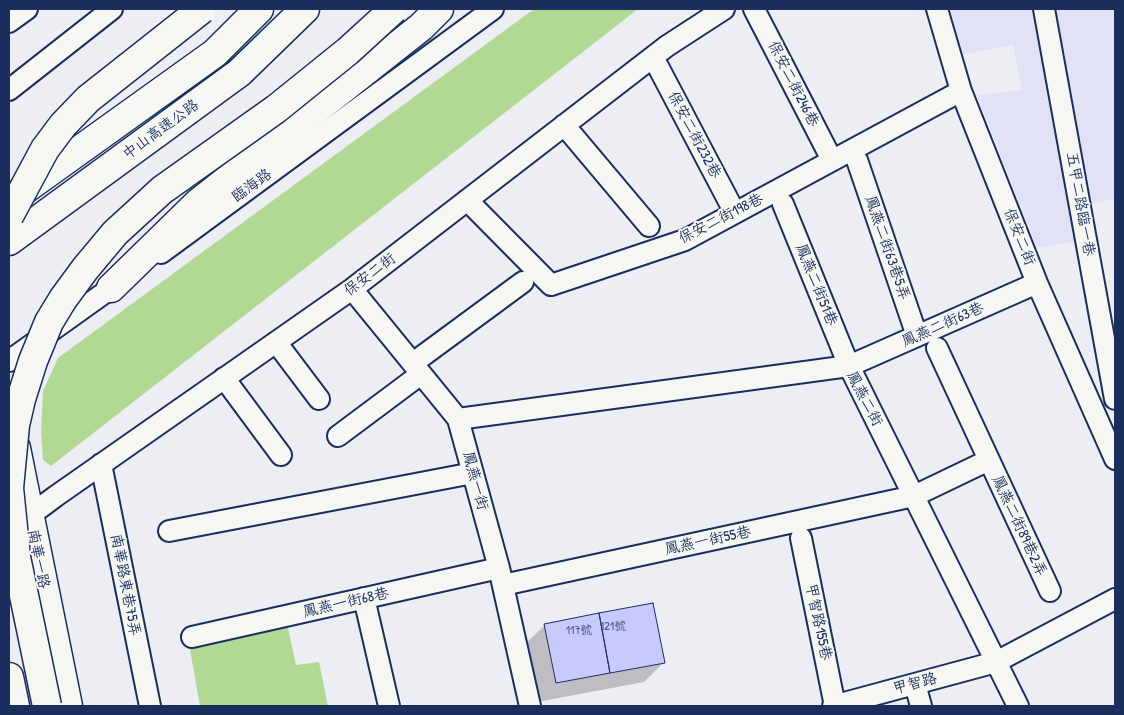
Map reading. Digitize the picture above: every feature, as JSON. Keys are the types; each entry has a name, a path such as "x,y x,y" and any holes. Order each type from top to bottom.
{"main road":[{"path":"9,216 46,149 63,126 88,99 202,9"},
{"name":"中山高速公路","path":"9,201 215,53 259,9"},
{"name":"中山高速公路","path":"9,241 239,73 305,9"},
{"path":"47,706 16,557 9,488 21,399 49,322 84,269 115,233 162,190 276,109 348,51 394,9"},
{"path":"111,288 198,203 421,27 439,9"},
{"name":"南華一路","path":"9,411 19,524 68,706"},
{"path":"9,677 15,706"}],"street":[{"path":"9,22 27,9"},
{"path":"9,90 112,9"},
{"name":"臨海路","path":"9,361 492,9"},
{"name":"保安二街","path":"19,524 101,464 352,289 654,57 724,9"},
{"name":"保安二街246巷","path":"754,9 832,160"},
{"name":"保安二街","path":"937,9 961,91 1037,283 1115,459"},
{"name":"五甲二路臨一巷","path":"1044,9 1115,399"},
{"name":"保安二街232巷","path":"654,57 735,213"},
{"name":"保安二街198巷","path":"467,200 551,285 685,240 961,91"},
{"path":"564,125 649,226"},
{"name":"鳳燕二街63巷5弄","path":"857,160 917,336"},
{"name":"鳳燕二街51巷","path":"783,204 849,366"},
{"path":"338,436 523,282"},
{"name":"鳳燕二街63巷","path":"849,366 1037,283"},
{"name":"鳳燕一街","path":"352,289 458,419 501,577 530,706"},
{"path":"276,342 320,399"},
{"name":"鳳燕二街89巷2弄","path":"937,348 1050,591"},
{"name":"鳳燕二街","path":"458,419 849,366 1018,706"},
{"path":"224,378 281,455"},
{"name":"鳳燕一街55巷","path":"501,577 914,496 989,460"},
{"name":"南華路東巷75弄","path":"101,464 150,706"},
{"path":"169,531 473,474"},
{"name":"甲智路155巷","path":"801,538 834,706"},
{"name":"鳳燕一街68巷","path":"192,637 364,598 501,577"},
{"path":"364,598 389,706"},
{"path":"996,662 1115,599"},
{"name":"甲智路","path":"834,706 996,662"},
{"path":"915,684 921,706"}],"shaded area":[{"path":"949,9 1115,9 1115,199 1073,207 1081,241 1037,248 977,95 1022,90 1013,45 961,55"}],"green space":[{"path":"534,9 638,9 51,466 43,460 41,433 43,391 58,358"},
{"path":"284,610 296,665 319,662 328,706 200,706 187,633"}],"building":[{"path":"653,603 665,663 610,673 599,613"},
{"path":"599,613 610,673 556,683 544,624"}]}
